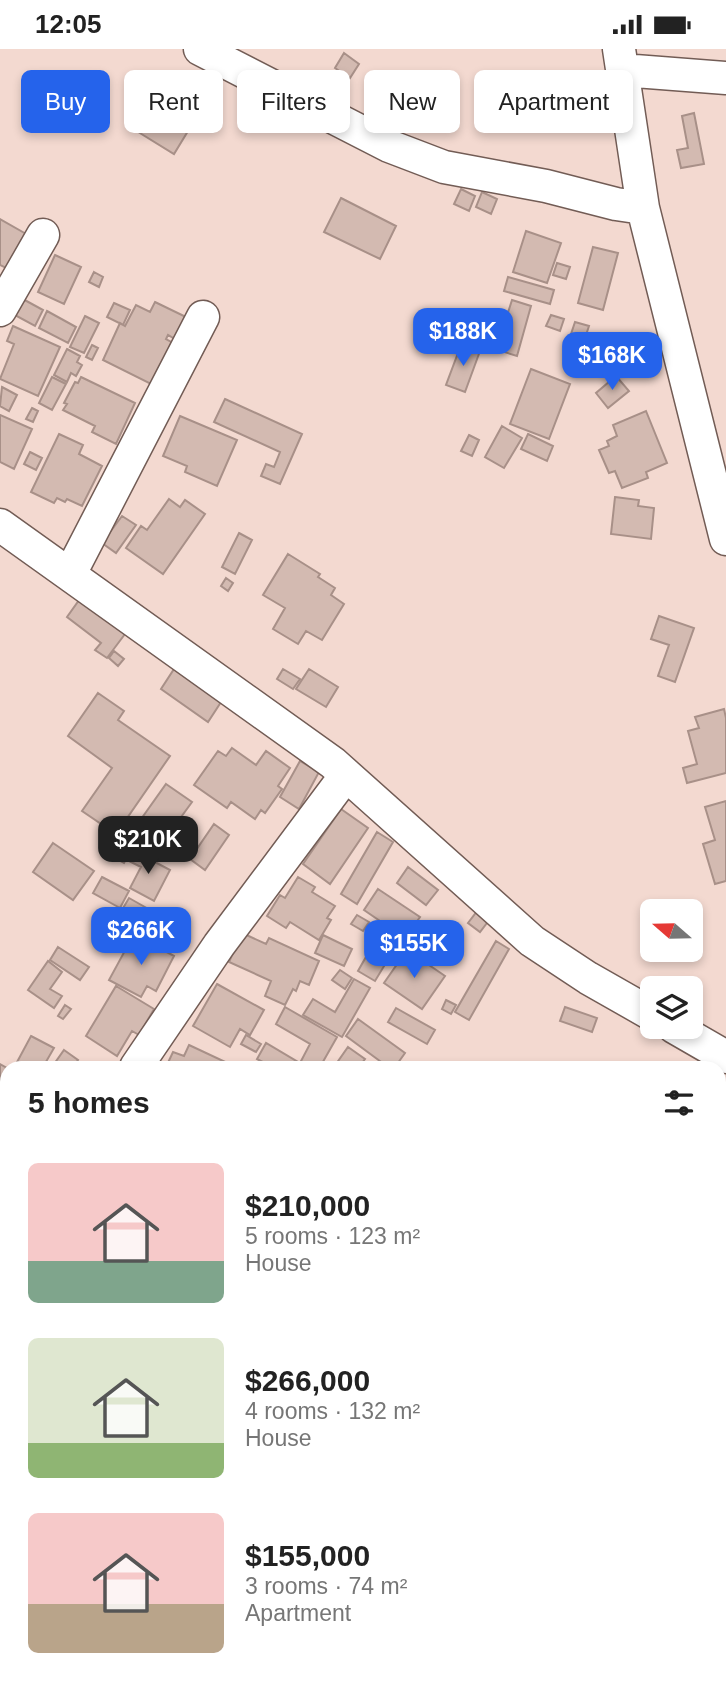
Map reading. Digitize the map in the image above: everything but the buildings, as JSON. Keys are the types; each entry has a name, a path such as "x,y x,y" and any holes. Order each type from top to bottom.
{"street":[{"path":"200,49 389,146 444,167 643,208"},
{"path":"726,78 621,59 643,208 726,539"},
{"path":"0,310 43,235"},
{"path":"70,574 203,317"},
{"path":"0,525 333,763 532,941 640,1008"},
{"path":"140,1061 219,945 346,775"},
{"path":"695,1039 726,1057"}]}
